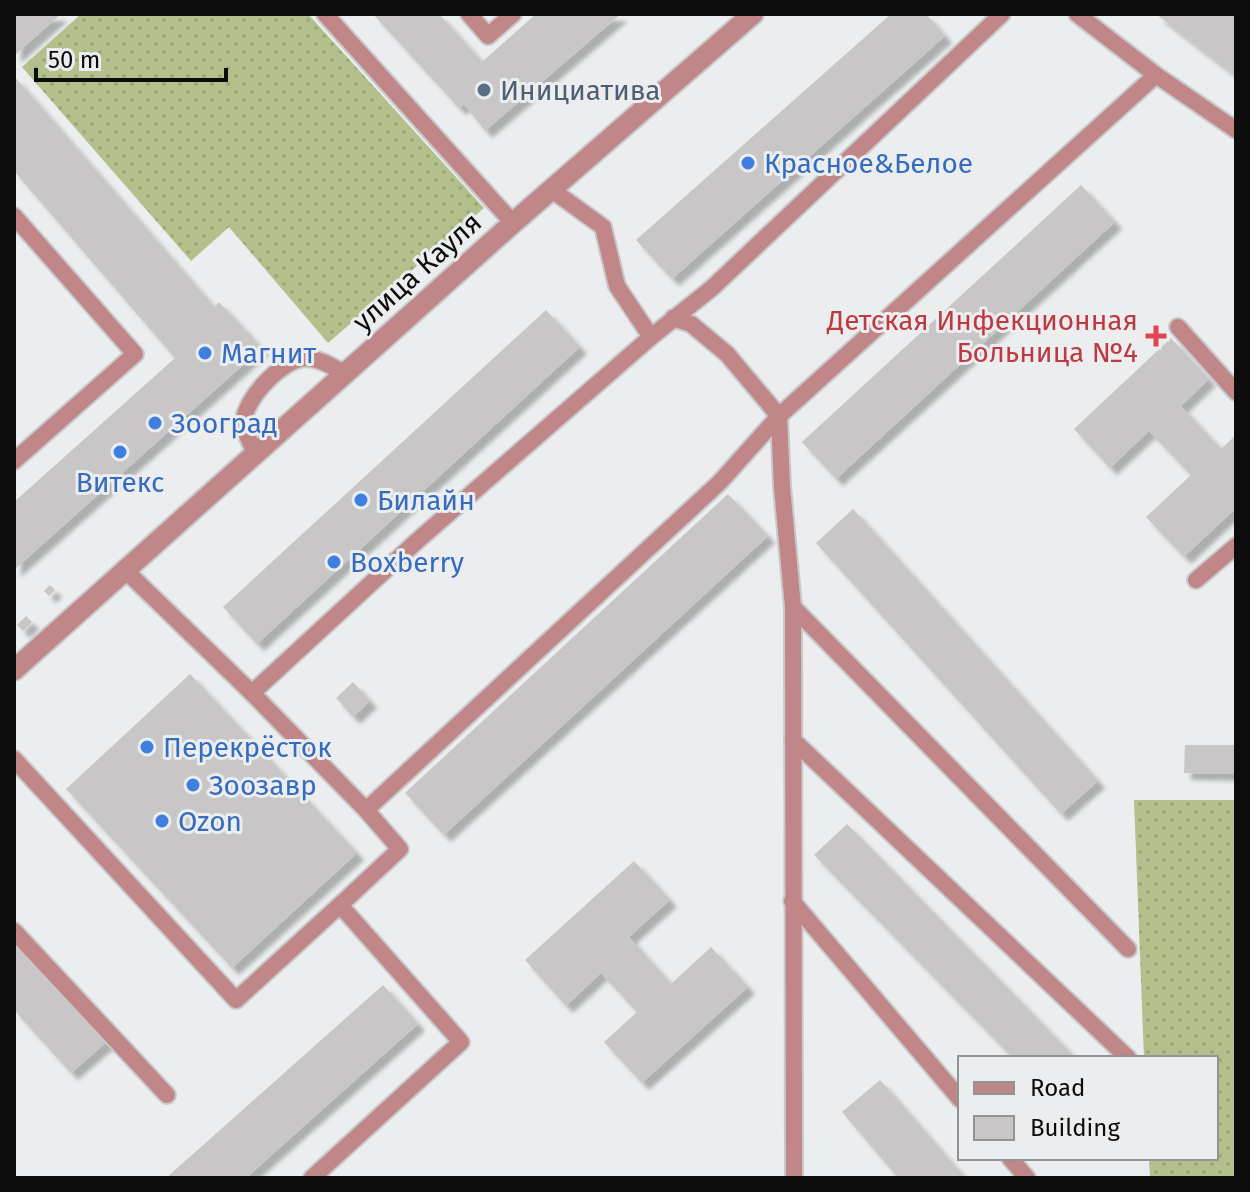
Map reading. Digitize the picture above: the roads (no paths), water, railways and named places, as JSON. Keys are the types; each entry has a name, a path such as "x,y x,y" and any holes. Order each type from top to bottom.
{"street":[{"name":"улица Кауля","path":"14,670 513,223 753,14"}],"lane":[{"path":"325,14 513,223"},
{"path":"469,14 488,36 513,14"},
{"path":"252,693 417,541 673,318 712,288 1002,14"},
{"path":"1077,14 1156,75 1236,130"},
{"path":"366,810 720,482 779,416 1156,75"},
{"path":"552,190 603,227 617,286 651,337"},
{"path":"14,216 135,354 14,461"},
{"path":"673,318 691,324 727,354 779,416 793,607 794,1178"},
{"path":"1178,327 1236,392"},
{"path":"255,453 243,424 246,406 255,393 293,360 307,358 323,362 346,374"},
{"path":"1196,580 1236,546"},
{"path":"14,759 236,1000 400,849 252,693 126,571"},
{"path":"793,607 1128,949"},
{"path":"793,740 1126,1056"},
{"path":"792,901 958,1097"},
{"path":"312,1178 461,1042 340,905"},
{"path":"14,931 167,1095"},
{"path":"1012,1160 1027,1178"}],"place":[{"name":"Инициатива","path":"484,90"},
{"name":"Красное&Белое","path":"748,163"},
{"name":"Детская Инфекционная Больница №4","path":"1156,336"},
{"name":"Магнит","path":"205,353"},
{"name":"Зооград","path":"155,423"},
{"name":"Витекс","path":"120,452"},
{"name":"Билайн","path":"361,500"},
{"name":"Boxberry","path":"334,562"},
{"name":"Перекрёсток","path":"147,747"},
{"name":"Зоозавр","path":"193,785"},
{"name":"Ozon","path":"162,821"}]}
